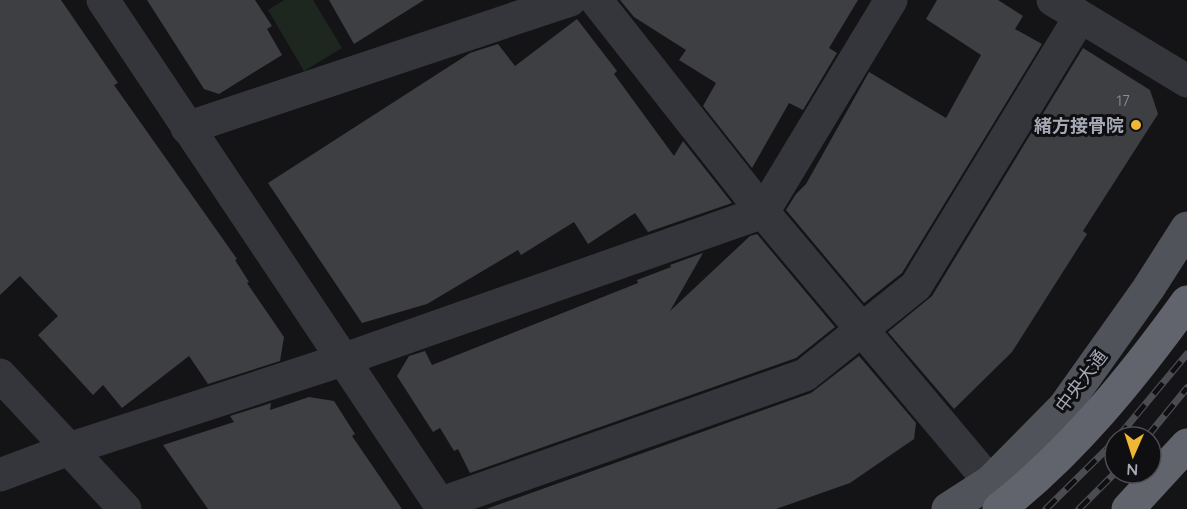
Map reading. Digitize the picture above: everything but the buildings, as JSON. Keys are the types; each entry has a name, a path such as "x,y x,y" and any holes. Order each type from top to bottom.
{"highway":[{"path":"994,496 1071,445 1108,405 1187,302"},
{"path":"1128,509 1187,445"}],"main road":[{"name":"中央大通","path":"948,509 994,496 1064,407 1148,289 1187,228"}],"street":[{"path":"103,0 441,506 805,375 862,331 916,286 1069,7 1187,81"},
{"path":"187,128 570,0"},
{"path":"596,0 763,212 994,496"},
{"path":"0,475 69,449 342,360 763,212 891,0"},
{"path":"0,375 124,509"}],"shaded area":[{"path":"284,0 313,0 342,48 304,71 268,10"}],"railway":[{"path":"1128,425 1187,354"},
{"path":"1157,425 1187,388"},
{"path":"1046,509 1103,453"},
{"path":"1079,509 1103,485"}],"place":[{"name":"緒方接骨院","path":"1136,125"}]}
